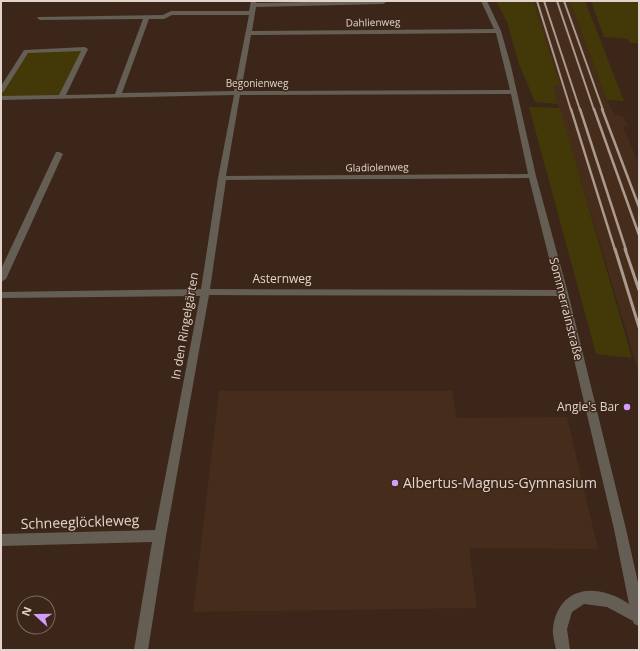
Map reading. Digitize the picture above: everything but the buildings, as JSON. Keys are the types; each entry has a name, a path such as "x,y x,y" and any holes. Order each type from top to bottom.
{"street":[{"name":"Sommerrainstraße","path":"484,1 498,31 514,92 532,176 563,293 620,529 639,617"},
{"path":"40,18 164,17 171,13 253,6 383,2"},
{"name":"In den Ringelgärten","path":"141,650 160,536 205,292 222,178 253,6"},
{"path":"118,95 147,17"},
{"name":"Dahlienweg","path":"249,33 498,31"},
{"path":"1,92 26,51 85,49 62,96"},
{"name":"Begonienweg","path":"1,98 237,93 514,92"},
{"path":"1,279 59,154"},
{"name":"Gladiolenweg","path":"222,178 532,176"},
{"name":"Asternweg","path":"1,296 205,292 563,293"},
{"name":"Schneeglöckleweg","path":"1,540 160,536"},
{"path":"563,650 560,629 566,608 583,597 608,600 639,617"}],"shaded area":[{"path":"496,1 533,1 560,85 553,85 558,104 535,102 519,64 507,22"},
{"path":"533,1 570,1 607,100 615,115 623,116 628,126 623,126 639,165 639,374 558,104 553,85 559,85"},
{"path":"570,1 585,1 624,101 607,100"},
{"path":"591,1 639,1 639,43 630,43 628,39 604,37"},
{"path":"85,49 62,96 1,98 1,91 26,51"},
{"path":"529,107 560,108 632,358 596,354"},
{"name":"Albertus-Magnus-Gymnasium","path":"219,391 452,391 457,418 567,417 598,549 469,548 477,608 193,612"}],"railway":[{"path":"537,1 571,110"},
{"path":"544,1 580,110"},
{"path":"557,1 594,110"},
{"path":"564,1 603,110"},
{"path":"571,109 615,250"},
{"path":"580,109 626,250"},
{"path":"594,109 639,235"},
{"path":"602,109 639,207"},
{"path":"615,249 639,327"},
{"path":"625,249 639,290"}],"place":[{"name":"Angie's Bar","path":"627,407"},
{"name":"Albertus-Magnus-Gymnasium","path":"395,483"}]}
